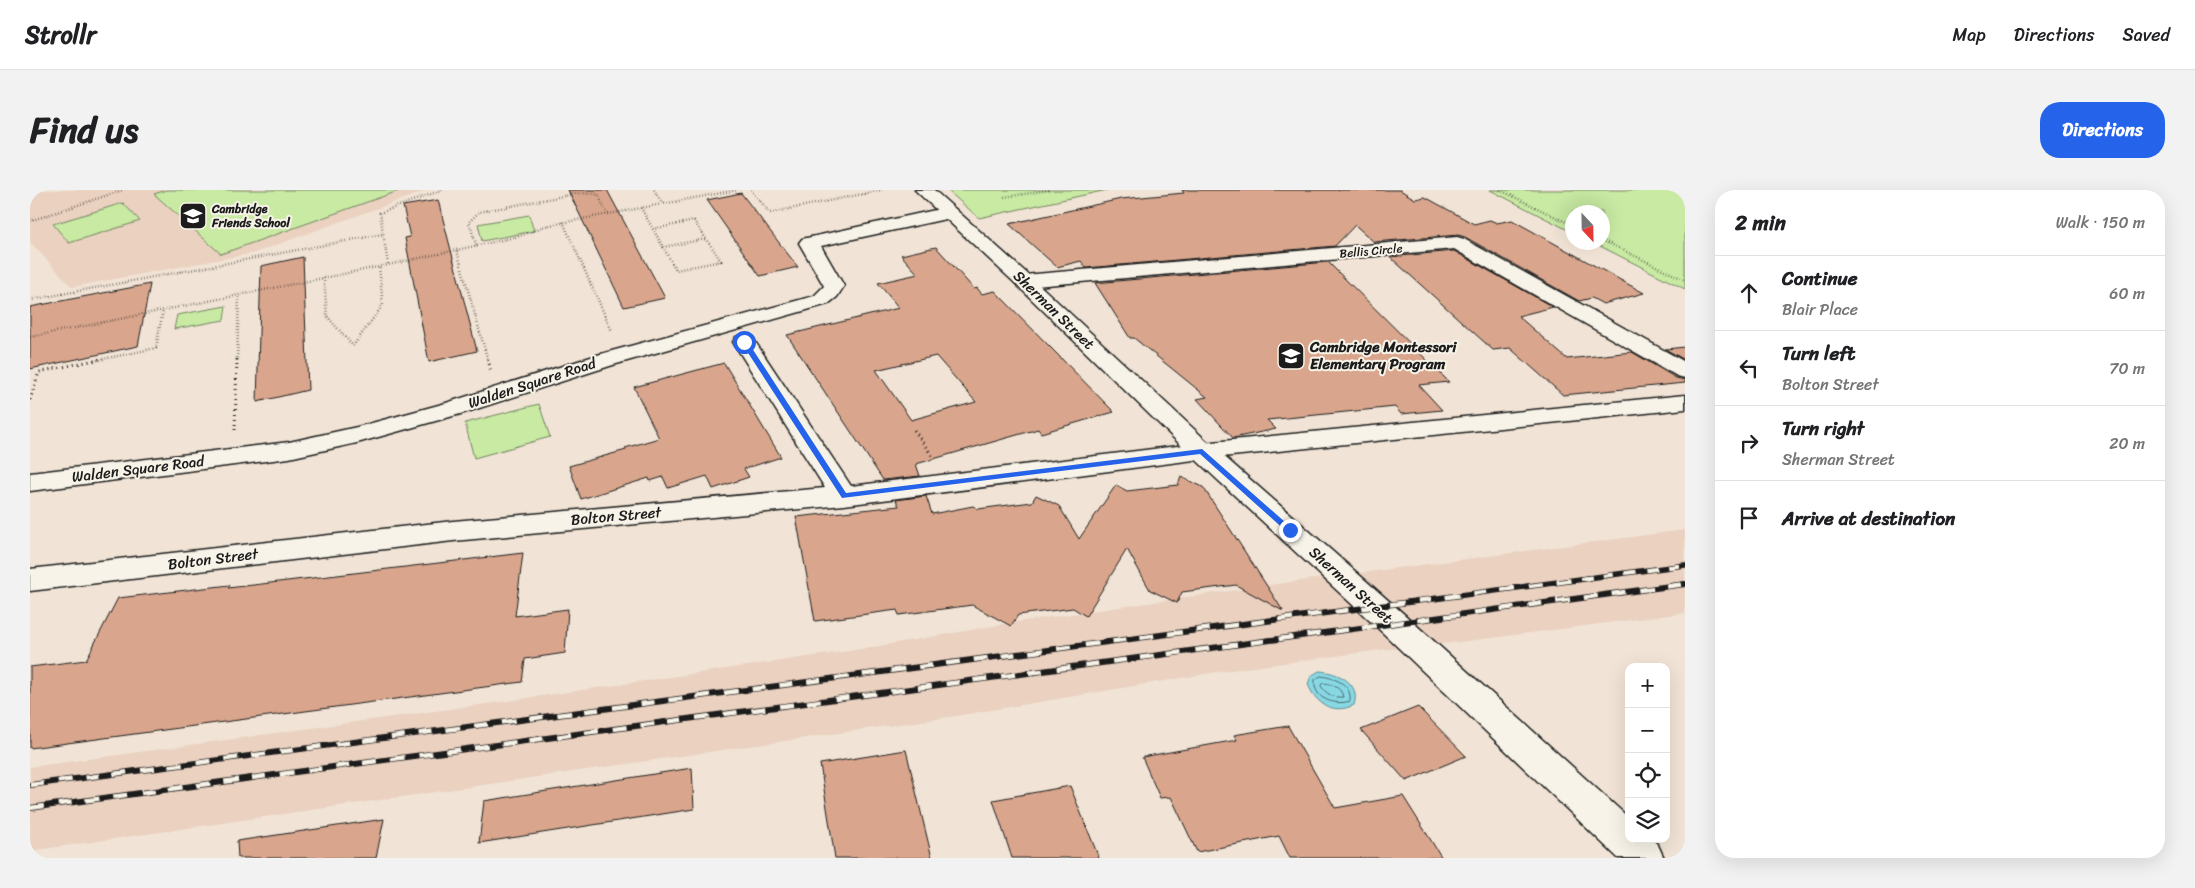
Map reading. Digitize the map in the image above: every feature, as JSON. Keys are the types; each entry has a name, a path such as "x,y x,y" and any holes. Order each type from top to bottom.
{"street":[{"name":"Sherman Street","path":"924,190 1024,281 1202,451 1394,624 1645,858"},
{"name":"Walden Square Road","path":"30,482 289,450 356,435 455,408 606,360 822,300 830,293 834,286 809,243 949,213"},
{"name":"Bellis Circle","path":"1024,281 1457,243 1685,372"},
{"path":"744,342 844,496"},
{"path":"1202,451 1685,402"},
{"name":"Bolton Street","path":"30,580 453,530 844,496 1202,451"}],"path":[{"path":"30,221 123,190"},
{"path":"388,266 380,213 442,190"},
{"path":"654,190 663,204"},
{"path":"30,336 379,268 477,247 487,242 535,234 545,226 563,222 737,190"},
{"path":"752,190 770,213 882,190"},
{"path":"1004,197 1050,190"},
{"path":"1500,190 1565,222"},
{"path":"477,247 469,222 479,212 579,193 598,194 607,214"},
{"path":"641,208 676,270 721,261 694,221 653,229"},
{"path":"563,222 613,334"},
{"path":"30,300 383,234"},
{"path":"663,247 706,239"},
{"path":"1610,244 1685,280"},
{"path":"458,251 492,374"},
{"path":"324,278 328,316 353,346 383,305 379,268"},
{"path":"235,438 239,295"},
{"path":"30,400 39,372 156,348 164,310"},
{"path":"914,430 934,458"}],"shaded area":[{"name":"Cambridge Friends School","path":"30,190 428,190 254,253 72,287 30,242"},
{"path":"1685,530 1685,613 1217,672 956,716 30,851 30,767 500,702 868,648 1010,623 1277,584"}],"green space":[{"path":"166,190 401,190 221,254 154,194"},
{"path":"947,190 1107,190 979,218"},
{"path":"1490,190 1685,190 1685,289 1608,250 1610,250 1610,205 1565,205 1565,228"},
{"path":"123,203 140,221 69,243 53,224"},
{"path":"529,215 534,231 482,241 478,224"},
{"path":"226,306 224,320 174,329 177,315"},
{"path":"539,404 550,437 474,458 465,423"}],"water":[{"path":"1319,671 1340,676 1346,680 1354,691 1354,705 1339,709 1326,706 1320,702 1308,684 1311,676"}],"building":[{"path":"568,190 607,190 665,298 624,307"},
{"path":"1182,190 1400,190 1415,199 1425,197 1474,224 1490,220 1497,223 1512,220 1644,293 1603,304 1592,298 1579,301 1465,237 1458,235 1374,242 1355,225 1335,246 1086,268 1081,261 1057,267 1009,224 1121,199 1184,193"},
{"path":"741,193 798,267 760,276 707,200"},
{"path":"438,200 477,351 429,362 405,238 410,237 403,206"},
{"path":"936,247 974,289 977,288 982,294 995,291 1114,412 1041,433 1038,429 916,464 920,476 883,480 787,335 899,308 878,283 918,274 901,255","holes":["936,356 976,402 911,420 876,370"]},
{"path":"1454,251 1553,307 1518,316 1567,359 1632,352 1676,378 1685,380 1685,383 1563,395 1510,348 1493,350 1390,257"},
{"path":"303,257 308,390 257,402 261,266"},
{"path":"1328,262 1449,382 1419,385 1442,410 1401,414 1395,407 1267,420 1276,429 1233,438 1197,399 1207,397 1134,338 1130,338 1095,283"},
{"path":"150,284 138,346 30,369 30,307"},
{"path":"1685,347 1685,360 1665,349"},
{"path":"724,363 781,457 744,469 749,477 713,489 707,476 668,488 663,477 650,481 649,478 581,499 569,466 626,450 625,448 659,438 634,387"},
{"path":"1181,477 1203,487 1283,611 1236,585 1182,592 1177,603 1150,590 1127,549 1086,616 1073,608 1018,615 1011,626 972,605 899,615 897,610 815,621 796,517 899,506 896,500 926,496 932,514 973,506 978,509 1032,502 1036,495 1059,506 1079,539 1116,485 1127,491 1178,485"},
{"path":"523,553 515,616 568,609 565,653 525,659 522,682 30,748 30,667 86,660 118,598 230,585 228,588"},
{"path":"1418,707 1466,756 1406,781 1361,730"},
{"path":"1288,726 1335,808 1403,796 1442,858 1290,858 1279,836 1197,852 1171,797 1160,798 1142,757 1237,740 1234,735"},
{"path":"906,750 932,858 835,858 820,764"},
{"path":"692,768 694,809 479,843 484,801"},
{"path":"1070,786 1099,858 1012,858 993,800"},
{"path":"384,819 376,858 238,858 237,841"}],"railway":[{"path":"1581,579 1685,565"},
{"path":"30,785 1590,578"},
{"path":"30,808 1685,584"}],"place":[{"name":"Cambridge Friends School","path":"193,216"},
{"name":"Cambridge Montessori Elementary Program","path":"1291,356"}],"route":[{"path":"744,342 844,496 1202,451 1290,530"}]}
